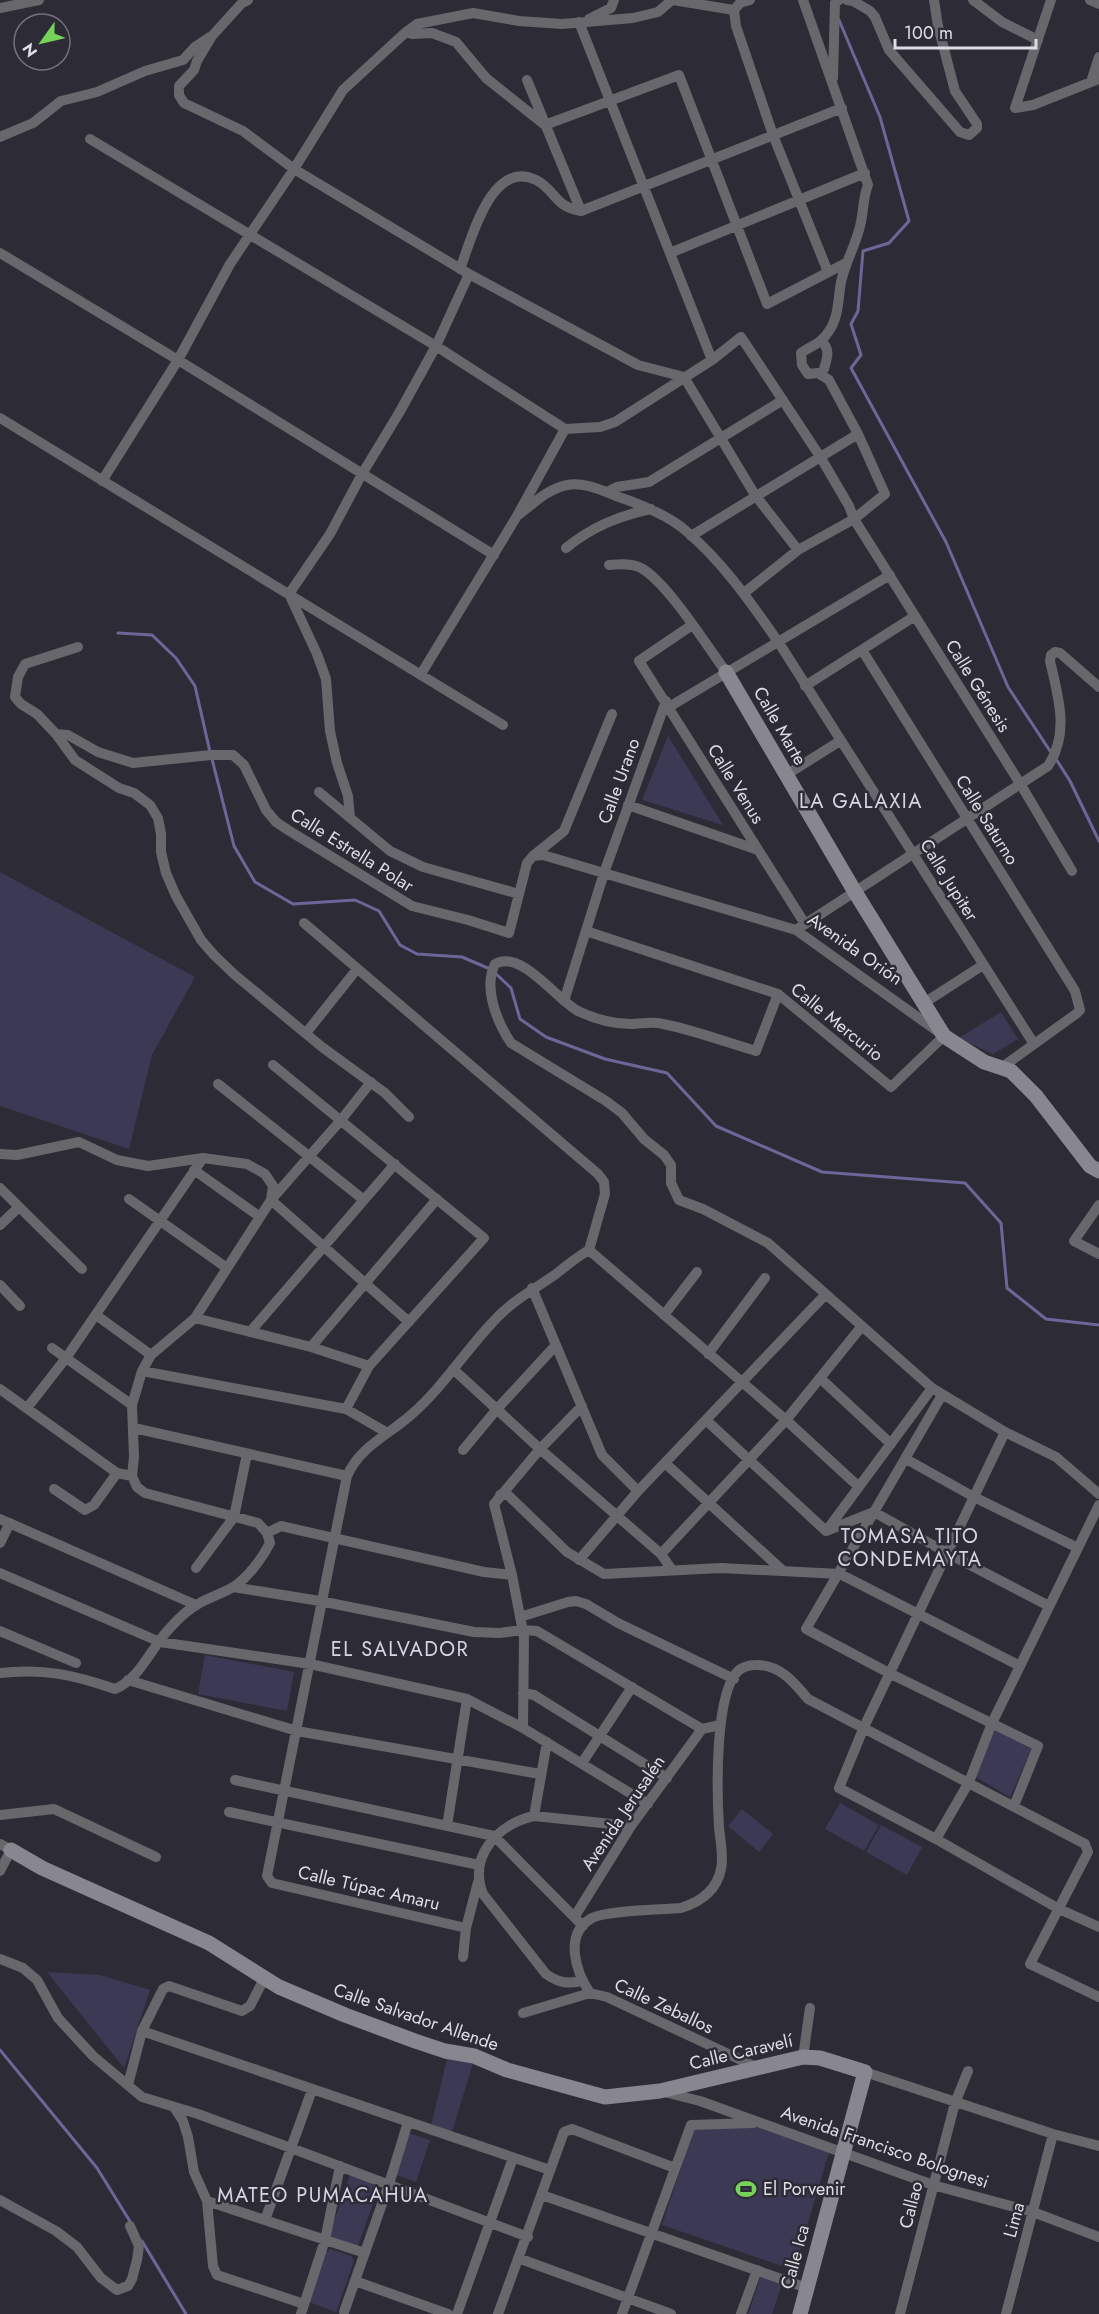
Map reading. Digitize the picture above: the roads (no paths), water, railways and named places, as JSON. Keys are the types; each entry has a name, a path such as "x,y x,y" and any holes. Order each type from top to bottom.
{"street":[{"path":"0,8 39,0"},
{"path":"248,0 242,3 212,36 197,60 194,70 179,86 179,95 184,103 243,131 294,169 465,272 638,365 684,377 755,495 798,550"},
{"path":"581,22 611,8 614,0"},
{"path":"102,481 178,360 230,264 252,235 343,90 405,32 417,24 473,13 519,21 562,24 633,18 658,12 673,0 734,10"},
{"path":"750,0 740,3 734,10 736,26 773,135 828,272"},
{"path":"744,593 798,550 854,519 885,494 858,434 829,380 818,373 808,374 802,365 801,353 821,341 835,322 846,263 860,229 864,196 868,185 803,0"},
{"path":"833,84 834,14 835,3 839,0"},
{"path":"847,0 870,11 875,17 889,50 960,132 969,135 977,128 977,124 956,91 938,26 934,0"},
{"path":"973,0 1002,22 1038,40"},
{"path":"1051,0 1015,108 1034,105 1095,81 1099,57"},
{"path":"1090,0 1099,4"},
{"path":"90,140 436,346 566,429 600,427 615,422 712,360 581,22"},
{"path":"405,32 432,33 456,42 486,78 545,125"},
{"path":"0,137 33,123 61,100 97,92 145,71 183,60 195,46 212,36"},
{"path":"545,125 679,75 766,304 846,263"},
{"path":"527,80 581,211"},
{"path":"289,594 330,534 436,346 465,272 487,199 499,185 513,178 536,180 567,209 581,211 842,108"},
{"path":"670,253 865,173"},
{"path":"0,253 494,555"},
{"name":"Calle Génesis","path":"712,360 741,337 821,458 854,519 1021,785 1072,871"},
{"path":"821,341 826,345 828,352 824,369"},
{"path":"607,492 617,487 649,482 783,400"},
{"path":"0,418 503,725"},
{"path":"421,675 517,516 566,429"},
{"path":"691,536 858,434"},
{"name":"Calle Jupiter","path":"517,516 549,492 568,485 586,485 651,509 684,529 718,563 744,593 779,643 1034,1044"},
{"path":"566,548 583,534 601,524 651,509"},
{"name":"Calle Marte","path":"609,565 622,564 639,567 653,577 726,672 855,892 944,1036"},
{"path":"668,704 779,643 890,575"},
{"path":"289,594 318,654 326,679 330,731 348,796 350,818"},
{"path":"805,686 915,616"},
{"name":"Calle Venus","path":"692,625 639,661 758,850 801,927"},
{"path":"78,647 25,664 15,688 15,697 21,704 37,714 56,734 75,760 119,788 134,793 150,805 159,826 161,852 166,873 201,940 235,975 306,1034 371,1082 409,1117"},
{"name":"Calle Saturno","path":"862,650 1076,991 1080,1010 1034,1044"},
{"path":"801,927 1048,766 1056,755 1062,721 1050,661 1051,655 1055,652 1060,653 1099,687"},
{"name":"Calle Urano","path":"564,1001 604,873 668,704"},
{"path":"319,792 390,851 412,862 519,894 527,863 564,831 612,714"},
{"name":"Calle Estrella Polar","path":"56,734 68,735 98,752 133,763 211,754 232,755 244,765 266,810 276,822 412,906 509,933 519,894"},
{"path":"786,775 840,741"},
{"path":"628,805 758,850"},
{"name":"Avenida Orión","path":"533,856 543,855 801,927 944,1036 984,1062 1011,1071 1036,1096 1090,1166 1099,1171"},
{"path":"278,1823 310,1664 320,1601 347,1476 353,1462 386,1432 413,1414 492,1322 515,1301 573,1259 590,1250 605,1194 604,1182 598,1174 304,923"},
{"name":"Calle Mercurio","path":"586,931 778,994 891,1087 944,1036"},
{"path":"778,994 756,1051 662,1023 608,1022 579,1011 531,972 513,961 501,961 495,964 490,983 496,1014 503,1032 511,1043 622,1113 644,1139 664,1155 671,1165 671,1182 679,1200 703,1209 768,1243 932,1388 1005,1432 1056,1457 1099,1494"},
{"path":"924,1003 983,965"},
{"path":"306,1034 357,969"},
{"path":"1001,1068 1034,1044"},
{"path":"273,1065 484,1238 369,1366 346,1409"},
{"path":"0,1673 24,1671 74,1676 115,1689 128,1680 168,1630 196,1605 233,1587 246,1578 260,1561 270,1544 267,1533 258,1523 145,1493 137,1487 132,1476 134,1428 132,1405 142,1371 151,1355 195,1318 271,1200 371,1082"},
{"path":"218,1084 364,1200"},
{"path":"0,1154 16,1155 79,1142 117,1160 148,1166 202,1158 247,1164 265,1174 273,1186 271,1200"},
{"path":"27,1408 66,1358 202,1158"},
{"path":"250,1332 395,1164"},
{"path":"194,1170 260,1217"},
{"path":"0,1188 82,1269"},
{"path":"129,1199 227,1268"},
{"path":"311,1347 437,1199"},
{"path":"271,1200 409,1322"},
{"path":"1099,1204 1074,1240 1099,1254"},
{"path":"0,1225 19,1207"},
{"path":"590,1250 786,1420 859,1487"},
{"path":"664,1315 697,1272"},
{"path":"708,1354 765,1278"},
{"path":"0,1285 20,1306"},
{"path":"532,1288 602,1455 638,1491"},
{"path":"579,1560 638,1491 825,1294"},
{"path":"96,1315 151,1355"},
{"path":"195,1318 311,1347 369,1366"},
{"path":"661,1554 786,1420 862,1326"},
{"path":"463,1450 497,1409 556,1346"},
{"path":"52,1348 132,1405"},
{"path":"453,1369 540,1449 619,1515 661,1554 672,1570"},
{"path":"142,1371 346,1409 386,1432"},
{"path":"820,1378 891,1444"},
{"path":"826,1531 932,1388"},
{"path":"0,1389 117,1473 132,1476"},
{"path":"942,1395 806,1629 889,1673 1038,1746 1014,1806"},
{"path":"523,1728 522,1630 512,1575 494,1504 540,1449 582,1406"},
{"path":"706,1420 826,1531"},
{"path":"134,1428 347,1476"},
{"path":"1005,1432 889,1673 839,1788 936,1839 1059,1909 1099,1928"},
{"path":"196,1568 234,1516 247,1454"},
{"path":"906,1459 974,1497 1078,1548"},
{"path":"665,1463 781,1569"},
{"path":"54,1489 85,1509 89,1509 117,1473"},
{"path":"500,1495 508,1495 567,1552 604,1574 721,1568 781,1569 840,1574 1020,1666"},
{"path":"936,1839 969,1782 992,1723 1099,1505"},
{"path":"826,1531 874,1512"},
{"path":"874,1512 1049,1606"},
{"path":"0,1543 5,1521 196,1605"},
{"path":"267,1533 281,1526 484,1572 512,1575"},
{"path":"0,1573 160,1642 310,1664 466,1699 523,1728 648,1804"},
{"path":"233,1587 320,1601 474,1632 500,1633 537,1630 702,1729 720,1725"},
{"path":"520,1617 576,1601 734,1679"},
{"path":"0,1631 76,1663"},
{"path":"523,2013 590,1993 582,1981 574,1946 577,1935 592,1918 606,1914 681,1908 692,1905 704,1897 716,1884 722,1867 719,1824 720,1725 729,1688 738,1671 748,1665 765,1664 784,1673 808,1699 1085,1844 1088,1851 1030,1964 1099,1997"},
{"path":"128,1680 297,1731 540,1774"},
{"path":"582,1763 632,1687"},
{"path":"523,1693 534,1695 666,1778"},
{"path":"447,1826 466,1699"},
{"name":"Avenida Jerusalén","path":"574,1917 631,1826 702,1729"},
{"path":"534,1816 547,1742"},
{"path":"235,1780 494,1836 583,1926"},
{"path":"0,1815 54,1809 156,1857"},
{"path":"229,1812 479,1864"},
{"path":"463,1957 466,1928 478,1882 479,1864 494,1836 523,1818 534,1816 631,1826"},
{"name":"Calle Túpac Amaru","path":"278,1823 267,1876 272,1883 466,1928"},
{"path":"0,1871 5,1847"},
{"name":"Calle Salvador Allende","path":"5,1847 42,1868 209,1943 279,1987 345,2015 445,2051 474,2056 507,2070 605,2097 660,2091"},
{"path":"478,1882 483,1894 546,1974 566,1984 582,1981"},
{"path":"0,1959 23,1968 37,1980 58,2018 93,2056 142,2097 291,2148 528,2237"},
{"path":"128,2085 142,2031 163,1989 170,1986 242,2011 250,2006 265,1977"},
{"name":"Calle Zeballos","path":"590,1993 607,1996 756,2067"},
{"path":"803,2058 810,2008"},
{"path":"142,2031 550,2170"},
{"name":"Calle Caravelí","path":"660,2091 803,2058 820,2058 865,2072"},
{"name":"Callao","path":"900,2314 955,2103 968,2071"},
{"path":"865,2072 1053,2134 1099,2146"},
{"name":"Calle Ica","path":"804,2313 807,2288 865,2072"},
{"path":"265,2220 312,2090"},
{"name":"Avenida Francisco Bolognesi","path":"660,2091 700,2101 933,2185 1033,2212 1099,2236"},
{"path":"174,2107 183,2121 194,2172 207,2201 213,2266 217,2275 302,2309 325,2240 340,2166"},
{"path":"344,2312 408,2122"},
{"path":"622,2314 690,2125 762,2123"},
{"path":"498,2314 528,2237 564,2132 573,2129 675,2168"},
{"name":"Lima","path":"1006,2314 1053,2134"},
{"path":"457,2314 513,2158"},
{"path":"542,2195 807,2288"},
{"path":"0,2200 63,2236 77,2247 101,2278 117,2290 128,2286 137,2260 139,2246 130,2226"},
{"path":"207,2201 365,2253"},
{"path":"518,2258 671,2314"},
{"path":"741,2314 757,2270"},
{"path":"355,2281 448,2314"}],"waterway":[{"path":"839,20 880,117 909,221 889,243 863,251 858,311 851,324 861,355 851,368 946,542 1008,687 1052,754"},
{"path":"118,633 152,635 176,658 195,686 210,752"},
{"path":"212,759 234,846 255,882 293,904 355,900 379,911 400,945 417,954 462,957 490,969"},
{"path":"1056,759 1070,781 1099,841"},
{"path":"495,973 511,988 520,1019 546,1037 605,1059 667,1073 716,1126 822,1172 965,1183 1001,1223 1007,1288 1046,1319 1099,1325"},
{"path":"0,2050 97,2168 131,2223"},
{"path":"142,2241 186,2314"}],"place":[{"name":"El Porvenir","path":"746,2189"}],"district":[{"name":"LA GALAXIA","path":"861,801"},
{"name":"TOMASA TITO CONDEMAYTA","path":"910,1548"},
{"name":"EL SALVADOR","path":"400,1649"},
{"name":"MATEO PUMACAHUA","path":"323,2195"}]}
